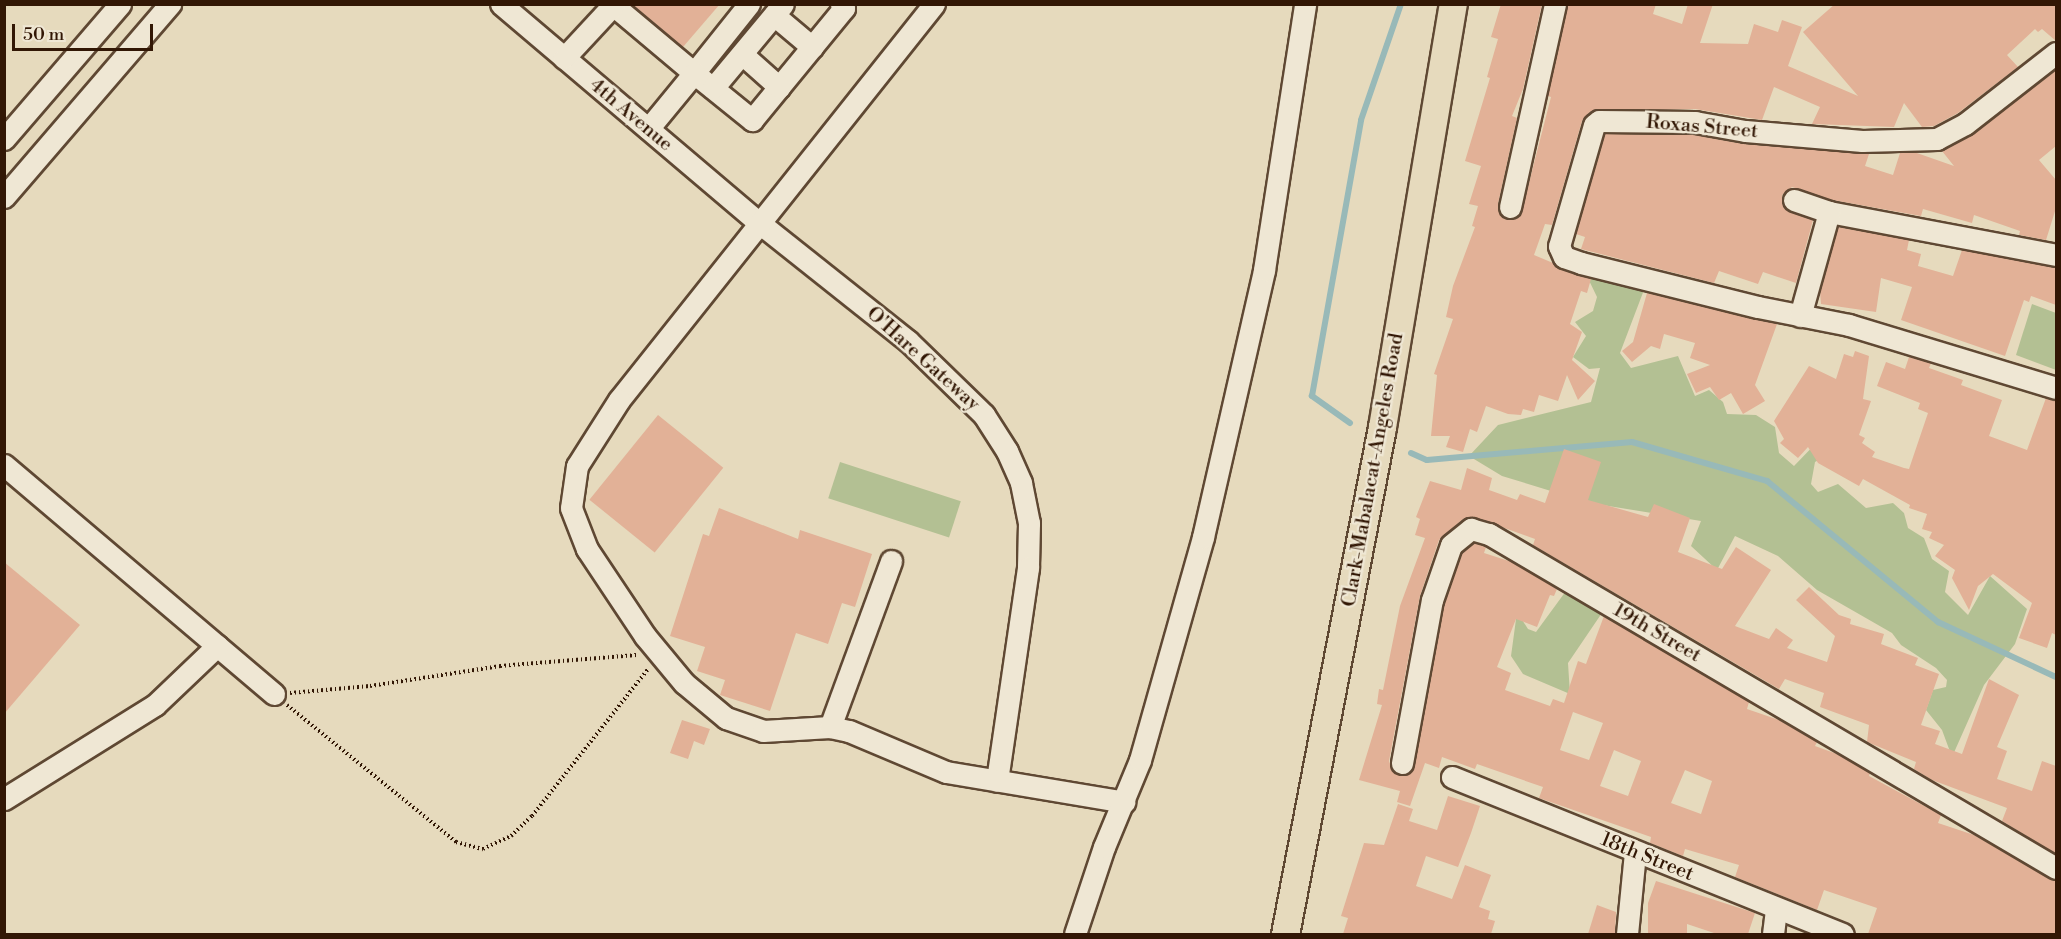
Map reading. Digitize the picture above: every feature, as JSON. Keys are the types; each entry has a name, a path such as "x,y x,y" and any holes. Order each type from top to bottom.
{"main road":[{"name":"Clark-Mabalacat-Angeles Road","path":"1285,934 1382,428 1453,4"}],"street":[{"path":"4,139 120,4"},
{"path":"4,196 170,4"},
{"name":"4th Avenue","path":"501,4 762,225"},
{"path":"648,129 749,4"},
{"path":"564,58 614,5 752,120 844,8 841,4"},
{"path":"934,4 762,225 619,400 583,452 573,478 571,508 587,549 662,656 712,708 744,727 763,731 831,727 875,740 946,772 1125,802"},
{"path":"1076,934 1104,847 1125,802 1203,537 1264,270 1305,4"},
{"path":"1510,207 1555,4"},
{"path":"713,88 778,10 812,47"},
{"name":"Roxas Street","path":"1800,316 1564,257 1559,246 1594,125 1599,122 1695,122 1745,131 1862,141 1936,139 1965,124 2056,53"},
{"path":"742,54 780,87"},
{"path":"1794,200 1829,212 2056,255"},
{"path":"1829,212 1800,316 1849,324 2056,388"},
{"name":"O'Hare Gateway","path":"762,225 908,341 955,383 984,415 1007,451 1021,483 1029,523 1028,568 997,781"},
{"path":"4,465 274,694"},
{"name":"19th Street","path":"1402,763 1432,600 1451,544 1471,529 1490,534 2056,868"},
{"path":"831,727 891,561"},
{"path":"4,799 155,705 217,646"},
{"name":"18th Street","path":"1452,777 1635,853 1843,934"},
{"path":"1628,934 1635,853"},
{"path":"1773,934 1776,908"}],"path":[{"path":"274,694 370,686 594,656 662,656"},
{"path":"274,694 456,842 483,849 511,836 532,816 638,679 662,656"}],"green space":[{"path":"1584,270 1647,282 1620,353 1631,368 1678,356 1695,396 1709,390 1723,402 1727,414 1756,415 1775,427 1779,453 1794,466 1822,437 1829,454 1815,462 1811,484 1818,492 1838,484 1866,508 1893,503 1904,513 1908,528 1924,538 1932,559 1949,571 1945,592 1968,615 1990,576 2027,609 2015,644 1984,685 1952,757 1942,730 1926,710 1933,690 1946,687 1947,680 1936,668 1901,645 1892,633 1817,590 1778,556 1735,536 1717,570 1691,546 1701,521 1590,503 1502,476 1469,456 1498,425 1591,402 1600,368 1589,369 1573,357 1586,336 1575,322 1593,311 1597,297"},
{"path":"2032,304 2056,313 2056,370 2016,355"},
{"path":"840,462 961,501 949,537 828,498"},
{"path":"1566,591 1606,607 1568,663 1570,694 1523,674 1511,656 1517,612 1528,629 1536,632"}],"building":[{"path":"632,4 720,4 683,47"},
{"path":"1501,4 1542,4 1523,89 1512,116 1517,118 1498,204 1501,216 1508,219 1519,216 1522,210 1551,97 1548,96 1567,4 1656,4 1653,14 1682,24 1688,4 1713,4 1700,43 1748,44 1754,24 1778,32 1782,20 1802,27 1788,66 1858,96 1803,32 1835,4 2056,4 2056,41 2042,29 2038,32 2035,29 2007,55 2018,67 1958,113 1934,126 1922,127 1904,103 1894,127 1812,124 1820,107 1774,87 1762,120 1695,109 1591,111 1582,121 1552,225 1545,224 1534,255 1591,279 1587,293 1581,291 1570,324 1582,332 1572,360 1595,381 1578,400 1567,375 1558,401 1539,395 1534,412 1523,409 1521,415 1508,414 1486,406 1477,432 1470,429 1463,452 1446,447 1450,436 1431,436 1437,375 1434,374 1453,319 1446,317 1453,286 1475,227 1472,226 1478,206 1469,204 1481,166 1465,161 1490,78 1487,77 1498,39 1491,37"},
{"path":"2056,69 2056,146 2039,160 2056,180 2056,208 2046,240 2019,235 2020,231 1974,215 1972,223 1923,209 1921,216 1832,200 1792,187 1782,195 1784,208 1813,220 1796,283 1763,272 1758,284 1719,271 1714,283 1581,249 1585,237 1576,234 1605,134 1694,135 1744,144 1869,154 1865,166 1893,175 1900,153 1914,152 1954,166 1942,151 1973,134"},
{"path":"1838,227 1909,240 1907,250 1921,254 1918,266 1953,276 1962,250 2056,267 2056,305 2031,296 2029,302 2024,300 2005,356 1901,320 1912,287 1881,278 1876,312 1821,304 1820,292"},
{"path":"1647,293 1777,324 1755,385 1765,401 1743,414 1731,393 1719,400 1710,387 1696,393 1687,374 1710,365 1690,358 1695,343 1664,334 1660,349 1651,346 1632,362 1622,351 1633,342"},
{"path":"1855,351 1869,356 1863,399 1871,401 1859,435 1865,438 1862,443 1875,452 1872,457 1904,468 1909,469 1928,413 1918,409 1920,403 1877,386 1886,362 1905,369 1909,357 1931,363 1929,368 1963,380 1961,385 2002,400 1989,436 2027,450 2046,398 2056,400 2056,635 2052,633 2047,648 2019,638 2032,603 1993,574 1978,586 1969,610 1952,578 1955,570 1935,556 1944,545 1929,538 1932,532 1922,529 1927,514 1909,508 1910,505 1863,479 1859,486 1818,463 1808,447 1798,458 1780,443 1784,439 1774,421 1809,366 1836,379 1844,354 1853,357"},
{"path":"658,415 723,468 655,553 589,500"},
{"path":"1564,449 1601,462 1588,500 1648,517 1654,504 1690,518 1678,552 1722,569 1736,547 1771,570 1735,626 1769,639 1776,628 1793,640 1787,648 1827,662 1835,636 1796,600 1809,587 1839,615 1851,619 1850,624 1884,634 1881,644 1918,658 1915,665 1939,674 1921,725 1940,731 1935,744 1962,754 1989,679 2019,695 1997,747 2007,751 1997,779 2032,791 2042,761 2056,766 2056,854 2002,821 2007,808 1932,780 1914,769 1916,762 1867,742 1869,725 1820,707 1824,693 1785,679 1779,689 1533,545 1535,539 1474,517 1463,519 1439,540 1420,596 1389,761 1393,772 1406,775 1414,766 1444,603 1462,553 1474,543 1486,547 1484,553 1512,562 1557,589 1554,596 1550,595 1537,627 1516,619 1497,667 1511,673 1505,690 1550,706 1553,699 1564,703 1578,661 1586,664 1604,616 1749,702 1747,709 1779,720 1817,742 1815,746 1837,754 1870,773 1869,776 1941,815 1938,823 1974,835 2056,881 2056,934 1868,934 1877,908 1824,890 1817,910 1735,877 1739,865 1685,849 1683,856 1650,843 1651,837 1539,798 1543,787 1477,764 1475,769 1442,757 1439,768 1425,763 1410,806 1397,802 1400,791 1359,780 1382,705 1377,704 1379,689 1383,690 1400,606 1425,538 1415,535 1420,519 1416,517 1430,481 1461,490 1467,468 1492,478 1489,490 1517,500 1520,494 1545,503","holes":["1573,712 1603,723 1589,760 1560,750","1614,750 1641,761 1628,796 1600,786","1685,770 1712,781 1701,814 1671,803"]},
{"path":"719,508 798,539 800,530 872,554 855,607 842,603 828,644 796,633 770,711 720,695 725,680 697,671 705,647 670,636 703,534 709,536"},
{"path":"4,562 80,625 4,714"},
{"path":"682,720 710,729 704,745 694,741 688,759 670,753"},
{"path":"1448,796 1480,806 1471,833 1458,867 1426,856 1416,886 1452,899 1465,865 1491,875 1479,907 1490,911 1488,919 1495,921 1491,934 1343,934 1348,918 1341,916 1364,843 1384,845 1398,804 1413,809 1409,821 1437,830"},
{"path":"1656,881 1755,913 1748,934 1717,934 1687,924 1687,934 1648,934 1648,903"},
{"path":"1597,905 1616,912 1615,934 1588,934"}],"waterway":[{"path":"1350,423 1312,396 1361,120 1401,4"},
{"path":"1411,453 1427,460 1632,442 1767,481 1938,622 2056,677"}]}
